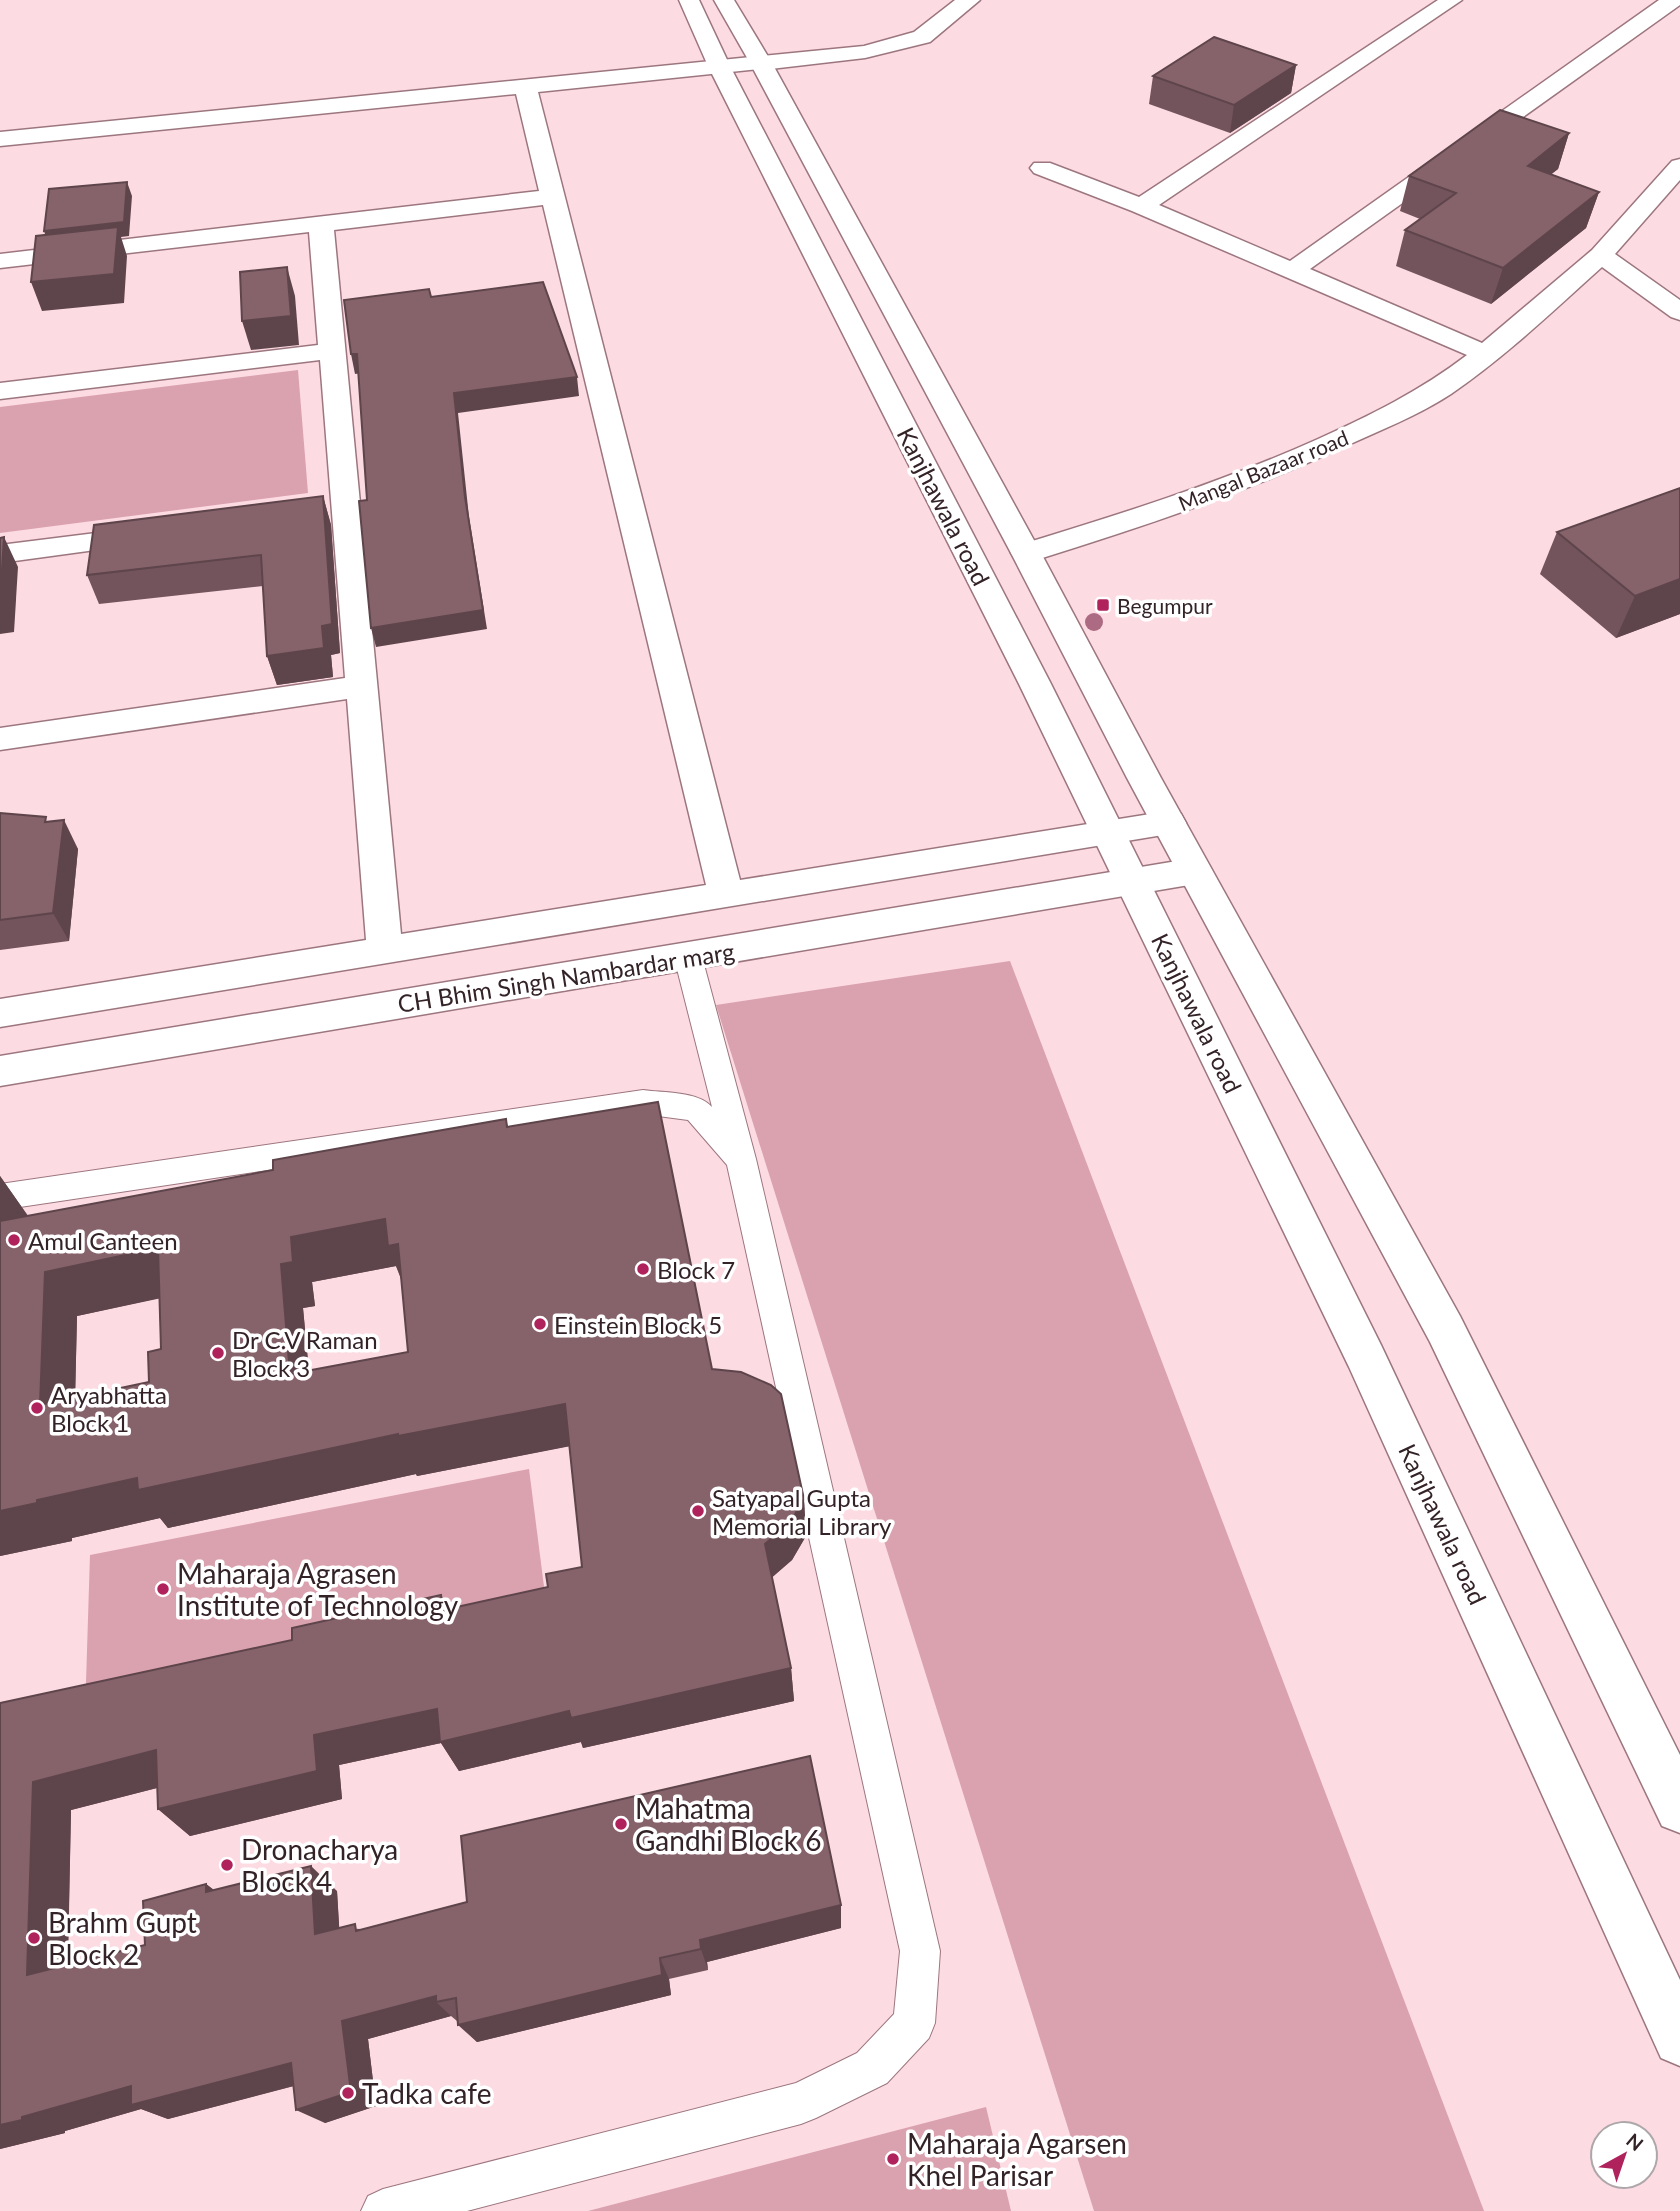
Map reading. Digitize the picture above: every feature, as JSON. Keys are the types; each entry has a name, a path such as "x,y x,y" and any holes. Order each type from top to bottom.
{"street":[{"name":"Kanjhawala road","path":"689,0 719,66 1108,834 1366,1358 1680,2039"},
{"name":"Kanjhawala road","path":"724,0 761,63 1195,872 1445,1329 1680,1808"},
{"path":"0,139 865,52 922,37 970,0"},
{"path":"1141,206 1452,0"},
{"path":"1293,270 1673,0"},
{"path":"524,85 726,895"},
{"name":"Mangal Bazaar road","path":"1026,553 1191,500 1324,448 1441,388 1523,324 1601,255 1680,166"},
{"path":"1042,169 1141,206 1484,353"},
{"path":"0,261 553,197"},
{"path":"321,224 332,351 332,512 362,686 385,951"},
{"path":"1601,255 1680,312"},
{"path":"0,391 332,351"},
{"path":"0,554 166,533"},
{"path":"0,739 362,686"},
{"path":"0,1013 1169,823"},
{"name":"CH Bhim Singh Nambardar marg","path":"0,1071 1195,872"}],"lane":[{"path":"383,2211 801,2103 872,2068 914,2023 920,1951 741,1159 688,957"},
{"path":"0,1197 643,1102 696,1109 741,1159"}],"shaded area":[{"path":"298,370 308,493 0,533 0,407"},
{"path":"1010,961 1484,2211 1094,2211 716,1005"},
{"path":"529,1469 548,1618 85,1714 90,1555"},
{"name":"Maharaja Agarsen Khel Parisar","path":"986,2107 1011,2211 588,2211"}],"building":[{"path":"1214,37 1296,65 1234,105 1153,76"},
{"path":"1500,110 1569,133 1528,166 1599,192 1503,268 1405,230 1456,193 1409,176"},
{"path":"127,182 124,222 44,231 49,189"},
{"path":"118,227 114,274 31,282 36,236"},
{"path":"287,267 291,316 242,321 240,272"},
{"path":"543,282 577,377 454,393 465,497 483,610 371,628 359,501 367,500 357,354 351,354 344,300 429,289 431,297"},
{"path":"1680,488 1680,579 1635,596 1557,532"},
{"path":"323,496 332,624 322,626 324,648 267,656 261,555 87,575 94,525"},
{"path":"4,537 0,602 0,538"},
{"path":"0,813 46,817 45,822 64,820 53,913 0,920"},
{"path":"658,1102 712,1369 741,1372 771,1385 781,1394 804,1499 790,1523 765,1544 791,1668 571,1718 569,1711 440,1742 437,1709 314,1735 317,1771 158,1809 156,1750 33,1782 27,1975 145,1945 143,1901 206,1884 206,1892 311,1866 315,1934 355,1924 356,1931 467,1902 461,1836 810,1756 841,1905 700,1940 701,1949 660,1958 662,1975 458,2025 456,1998 436,2002 436,1996 342,2021 351,2092 296,2110 291,2063 131,2105 131,2086 0,2125 0,1703 292,1640 292,1628 441,1595 443,1610 548,1587 546,1574 582,1567 565,1404 398,1434 138,1490 137,1478 0,1511 0,1221 273,1170 273,1160 506,1119 507,1127","holes":["385,1219 388,1246 398,1244 408,1352 290,1374 281,1264 293,1262 291,1237","158,1248 161,1349 148,1352 149,1382 40,1405 45,1272"]}],"place":[{"name":"Begumpur","path":"1103,605"},
{"name":"Amul Canteen","path":"14,1240"},
{"name":"Block 7","path":"643,1269"},
{"name":"Einstein Block 5","path":"540,1324"},
{"name":"Dr C.V Raman Block 3","path":"218,1353"},
{"name":"Aryabhatta Block 1","path":"37,1408"},
{"name":"Satyapal Gupta Memorial Library","path":"698,1511"},
{"name":"Maharaja Agrasen Institute of Technology","path":"163,1589"},
{"name":"Mahatma Gandhi Block 6","path":"621,1824"},
{"name":"Dronacharya Block 4","path":"227,1865"},
{"name":"Brahm Gupt Block 2","path":"34,1938"},
{"name":"Tadka cafe","path":"348,2093"},
{"name":"Maharaja Agarsen Khel Parisar","path":"893,2159"}]}
